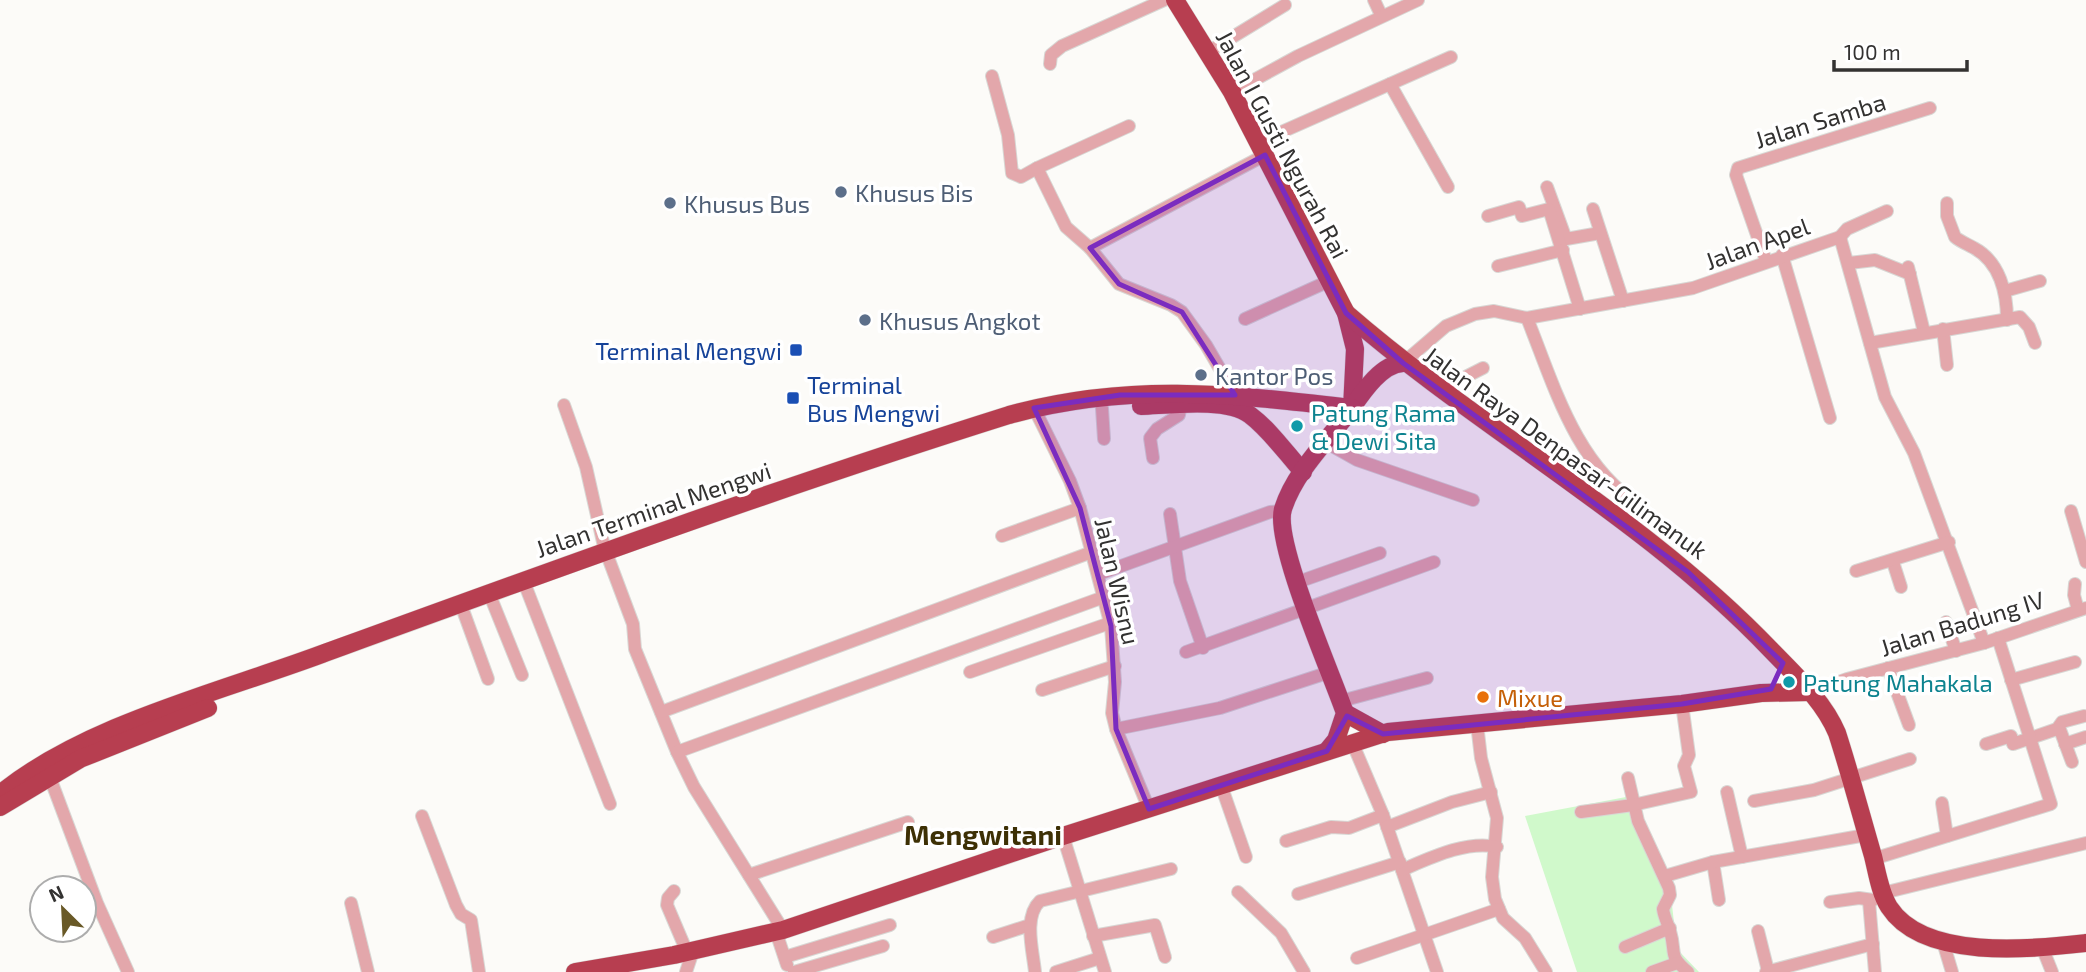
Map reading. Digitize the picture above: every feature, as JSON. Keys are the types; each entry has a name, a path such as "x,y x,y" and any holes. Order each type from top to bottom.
{"highway":[{"name":"Jalan I Gusti Ngurah Rai","path":"1175,0 1262,148 1346,313"},
{"path":"1346,313 1403,363"},
{"path":"1346,313 1355,349 1352,408"},
{"name":"Jalan Raya Denpasar-Gilimanuk","path":"1282,511 1303,472 1352,408 1380,374 1392,365 1403,363 1688,572 1744,622 1810,692 1831,721 1873,859 1879,897 1911,929 1943,942 2042,947 2086,943"},
{"name":"Jalan Terminal Mengwi","path":"1036,414 1235,395 1352,408"},
{"name":"Jalan Terminal Mengwi","path":"0,807 49,775 135,735 307,666 930,440 1106,397 1182,398 1248,413 1303,472"},
{"path":"1282,511 1282,530 1298,582 1332,667 1343,707 1342,727 1327,751"},
{"name":"Jalan Terminal Mengwi","path":"0,794 36,768 124,726 493,603 607,556"},
{"path":"1761,693 1778,682 1783,663"},
{"path":"575,972 685,953 780,931 1352,741 1383,734 1682,704 1761,693 1810,692"},
{"path":"1343,707 1383,734"}],"street":[{"path":"1051,64 1051,55 1062,46 1164,0"},
{"path":"1374,0 1381,15"},
{"path":"1231,92 1381,15 1418,0"},
{"path":"1208,52 1285,5"},
{"path":"1090,248 1262,148 1390,84 1451,57"},
{"path":"992,76 1008,135 1012,173 1021,177 1129,126"},
{"path":"1390,84 1448,187"},
{"name":"Jalan Samba","path":"1766,261 1736,175 1738,168 1930,108"},
{"path":"1037,168 1066,228 1090,248 1118,284 1182,312 1206,345 1235,395"},
{"path":"1548,187 1567,240 1600,233"},
{"path":"1947,203 1947,216 1955,237 1976,248 1993,267 2005,291 2003,320"},
{"path":"1488,216 1519,207 1522,216 1549,209 1580,309"},
{"path":"1593,208 1623,301"},
{"path":"1840,237 1847,229 1887,211"},
{"name":"Jalan Apel","path":"1403,363 1439,330 1470,315 1486,311 1527,318 1693,288 1840,237 1885,397 1914,453 1984,643"},
{"path":"1498,266 1563,250"},
{"path":"1782,255 1830,418"},
{"path":"1849,263 1875,260 1909,271 1924,332"},
{"path":"1245,319 1329,281"},
{"path":"2005,291 2040,281"},
{"path":"1870,343 2022,317 2035,343"},
{"path":"1527,318 1572,429 1615,490 1639,505"},
{"path":"1943,329 1947,365"},
{"path":"1440,390 1483,368"},
{"path":"1153,458 1150,438 1157,429 1179,415 1182,398"},
{"path":"564,405 586,467 607,556 633,624 635,649 694,787 780,931 785,957 792,972 883,946"},
{"path":"1102,408 1104,439"},
{"name":"Jalan Wisnu","path":"1036,414 1070,481 1099,574 1110,623 1115,666 1112,713 1149,809"},
{"path":"1325,442 1357,460 1473,500"},
{"path":"1002,536 1080,508"},
{"path":"1099,574 1177,548 1270,512 1282,511"},
{"path":"2071,511 2086,562"},
{"path":"1170,514 1180,581 1203,648"},
{"path":"1856,572 1894,562 1949,542"},
{"path":"661,712 1092,552"},
{"path":"1298,582 1380,553"},
{"path":"1186,652 1308,610 1434,562"},
{"path":"1894,562 1901,586"},
{"path":"2075,583 2074,595 2082,609"},
{"path":"527,590 610,804"},
{"path":"677,752 1104,597"},
{"path":"493,603 522,675"},
{"name":"Jalan Badung IV","path":"1810,692 1984,643 2082,609"},
{"path":"464,613 488,679"},
{"path":"1946,622 1956,651"},
{"path":"971,672 1110,623"},
{"path":"1873,859 2051,804 1998,638"},
{"path":"2011,680 2075,662"},
{"path":"1042,690 1115,666"},
{"path":"1116,729 1220,708 1332,667"},
{"path":"1888,668 1909,725"},
{"path":"1343,707 1427,678"},
{"path":"1581,812 1633,805 1691,792 1684,766 1689,755 1682,704"},
{"path":"1986,744 2011,736 2013,744 2059,727 2062,722 2084,716"},
{"path":"1477,724 1480,758 1497,818 1493,887 1499,909 1531,946 1546,972"},
{"path":"2059,727 2072,762"},
{"path":"2065,744 2086,737"},
{"path":"1352,741 1385,821 1437,972"},
{"path":"1754,801 1814,790 1910,759"},
{"path":"49,775 97,903 128,972"},
{"path":"1628,778 1633,805 1655,861 1665,876 1670,895 1663,912 1670,928 1672,954 1677,963 1688,972"},
{"path":"1221,785 1246,857"},
{"path":"1286,841 1331,827 1349,828 1385,821 1491,792"},
{"path":"1727,792 1742,857"},
{"path":"1942,803 1947,836"},
{"path":"422,816 456,905 463,916 471,920 479,972"},
{"path":"749,875 908,821"},
{"path":"1665,876 1713,862 1866,835"},
{"path":"1063,836 1105,972"},
{"path":"1830,902 1879,897 2086,843"},
{"path":"1298,894 1471,847 1485,844 1497,847"},
{"path":"1713,862 1720,900"},
{"path":"1034,972 1030,925 1035,906 1040,901 1171,869"},
{"path":"674,891 668,898 667,905 685,953 686,972"},
{"path":"1238,892 1281,933 1304,972"},
{"path":"1875,972 1873,944 1879,897"},
{"path":"351,903 368,972"},
{"path":"1357,958 1499,909"},
{"path":"785,957 890,925"},
{"path":"992,937 1030,925"},
{"path":"1093,936 1155,925 1165,957"},
{"path":"1625,947 1670,928"},
{"path":"1758,931 1767,971 1873,944"},
{"path":"1943,942 1952,972"},
{"path":"2042,947 2052,972"},
{"path":"1056,972 1100,958"},
{"path":"1652,972 1677,963"}],"highlighted area":[{"path":"1265,155 1346,313 1403,363 1688,572 1783,663 1771,689 1682,704 1383,734 1347,716 1327,751 1149,809 1116,729 1111,626 1080,508 1034,408 1120,395 1235,395 1182,312 1119,284 1090,248"}],"green space":[{"path":"1626,797 1671,896 1677,949 1699,972 1577,972 1525,816"}],"place":[{"name":"Khusus Bis","path":"841,192"},
{"name":"Khusus Bus","path":"670,203"},
{"name":"Khusus Angkot","path":"865,320"},
{"name":"Terminal Mengwi","path":"796,350"},
{"name":"Kantor Pos","path":"1201,375"},
{"name":"Terminal Bus Mengwi","path":"793,398"},
{"name":"Patung Rama & Dewi Sita","path":"1297,426"},
{"name":"Patung Mahakala","path":"1789,682"},
{"name":"Mixue","path":"1483,697"}],"district":[{"name":"Mengwitani","path":"983,834"}]}
